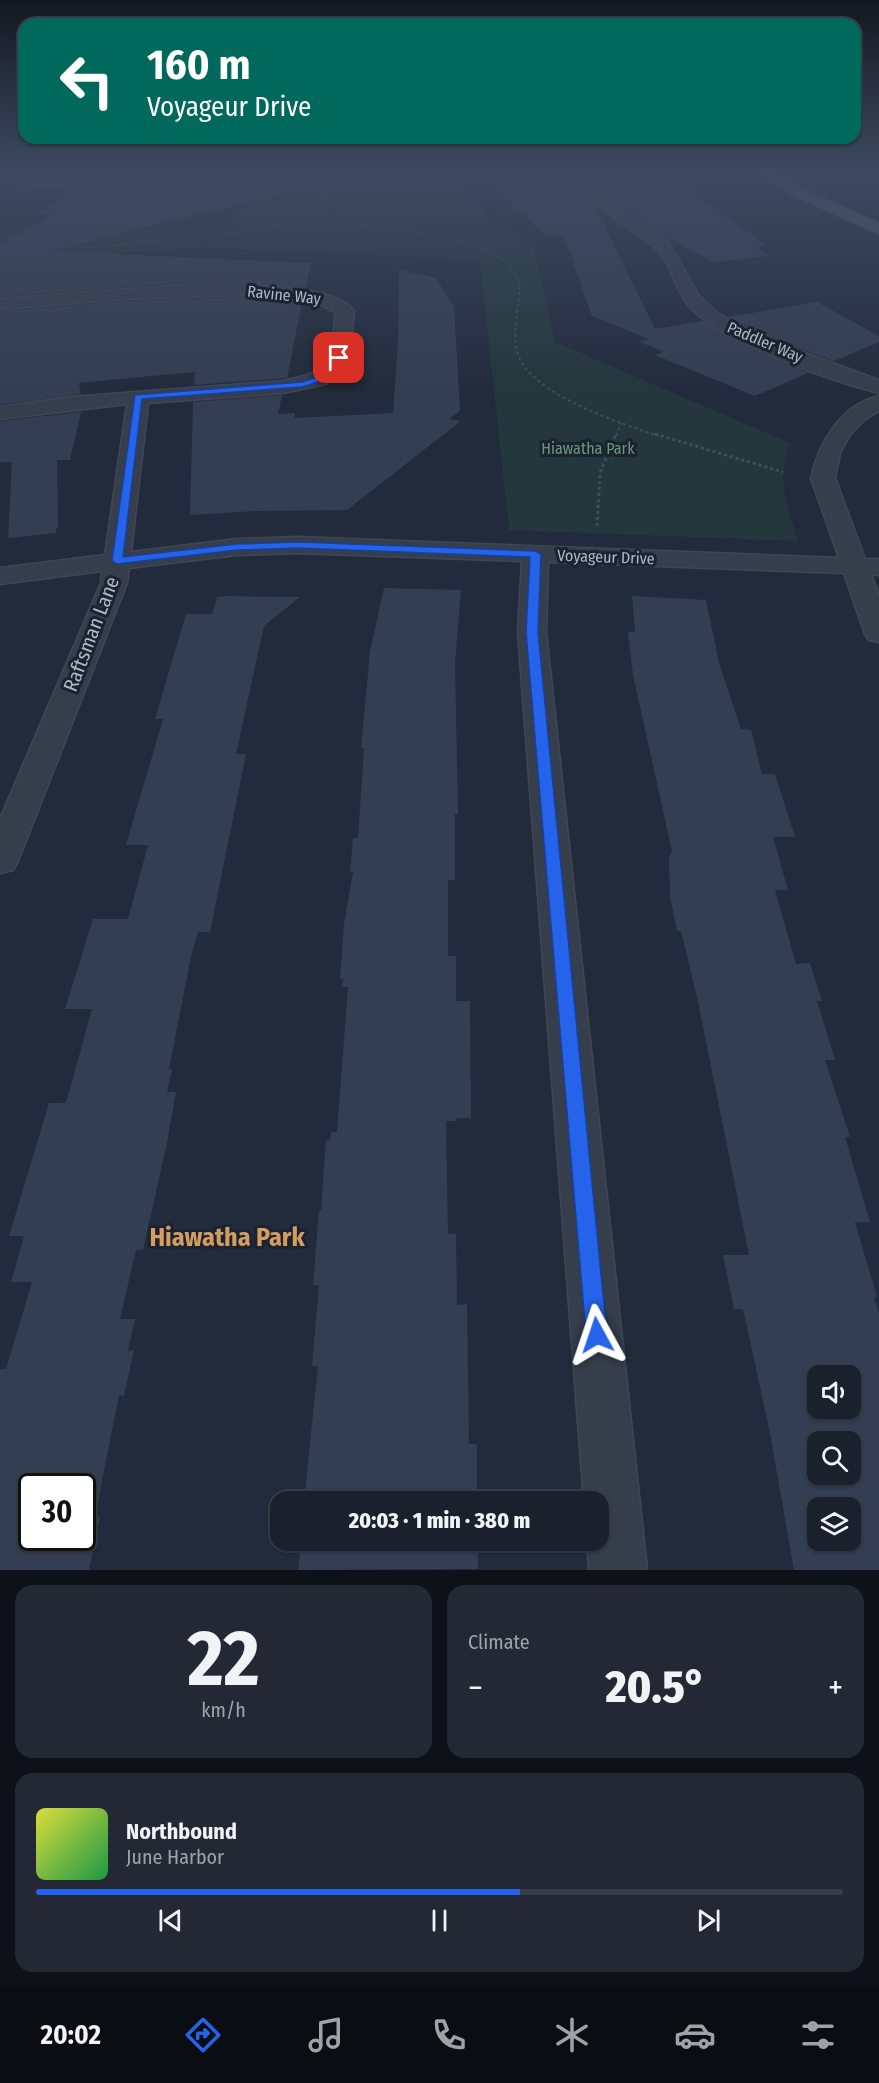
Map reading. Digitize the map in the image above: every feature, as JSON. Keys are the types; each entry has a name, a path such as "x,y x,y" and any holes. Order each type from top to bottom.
{"street":[{"name":"Paddler Way","path":"662,244 691,297 709,316 760,342 879,387"},
{"name":"Ravine Way","path":"0,304 138,291 235,291 318,297 340,306 345,311 339,358 333,369 319,380 283,387 138,397 0,413"},
{"name":"Raftsman Lane","path":"0,861 114,584 138,397"},
{"path":"879,402 844,424 832,443 825,462 823,478 828,496 866,566 879,634"},
{"name":"Voyageur Drive","path":"0,576 237,547 298,545 866,566"},
{"path":"535,554 532,632 618,1570"}],"path":[{"path":"52,244 83,248 121,244"},
{"path":"468,244 493,254 510,268 520,283 515,345 520,362 538,381 566,399 621,423 783,472"},
{"path":"596,556 600,473 621,423"}],"green space":[{"name":"Hiawatha Park","path":"529,244 534,248 555,342 790,443 783,481 798,541 509,530 480,260 203,247 14,262 21,248 0,246"}],"building":[{"path":"77,244 50,251 311,263 306,288 247,283 182,283 0,297 0,246"},
{"path":"567,244 613,244 655,329 703,321 753,350 808,373 755,396 655,355 664,352 640,342 649,339 592,316"},
{"path":"679,244 766,244 768,246 756,247 770,256 714,262"},
{"path":"399,270 436,278 454,307 460,411 449,419 461,421 347,510 257,511 190,515 193,402 282,395 278,414 295,413 295,418 393,413 398,343"},
{"path":"237,297 302,302 287,378 194,385 195,372 119,379 79,383 81,394 0,405 0,311 125,301"},
{"path":"817,302 879,336 879,342 834,361 763,335 728,317"},
{"path":"81,412 70,460 57,460 58,528 56,528 56,533 8,538 12,462 0,462 0,421"},
{"path":"384,588 461,590 455,663 458,814 455,814 455,880 448,880 448,956 456,956 456,1001 470,1001 471,1118 446,1121 448,1234 456,1234 457,1305 467,1304 469,1444 477,1444 477,1491 305,1491 318,1366 312,1366 319,1285 313,1285 326,1140 330,1140 331,1132 337,1132 348,987 342,987 343,979 340,979 344,924 353,872 350,872 353,838 358,838 364,748 361,748 370,652"},
{"path":"632,596 706,600 719,663 741,729 751,730 762,774 775,774 795,837 773,837 788,890 775,890 796,964 810,963 822,1001 817,1001 835,1060 825,1060 850,1137 845,1137 870,1222 855,1222 877,1297 874,1297 879,1314 879,1570 794,1570 769,1428 743,1309 734,1309 723,1255 749,1255 697,997 681,931 677,931 670,897 669,859 672,851 633,675 628,632 635,632"},
{"path":"217,597 300,597 264,626 236,754 246,754 210,932 198,932 192,952 169,1069 172,1069 167,1092 176,1092 167,1143 143,1250 136,1250 120,1319 135,1319 128,1351 134,1350 124,1396 119,1395 96,1517 96,1473 18,1473 18,1551 93,1551 89,1570 0,1570 0,1369 6,1369 32,1282 11,1282 24,1236 9,1236 49,1103 66,1103 92,1009 65,1009 93,919 128,919 148,845 126,845 163,719 155,719 186,614 212,614"},
{"path":"96,1517 100,1517 96,1536"},
{"path":"300,1551 478,1551 478,1569 298,1570"}],"district":[{"name":"Hiawatha Park","path":"227,1237"}],"route":[{"path":"339,358 333,369 319,380 302,385 138,397 117,561 237,547 298,545 535,554 532,632 597,1335"}]}
